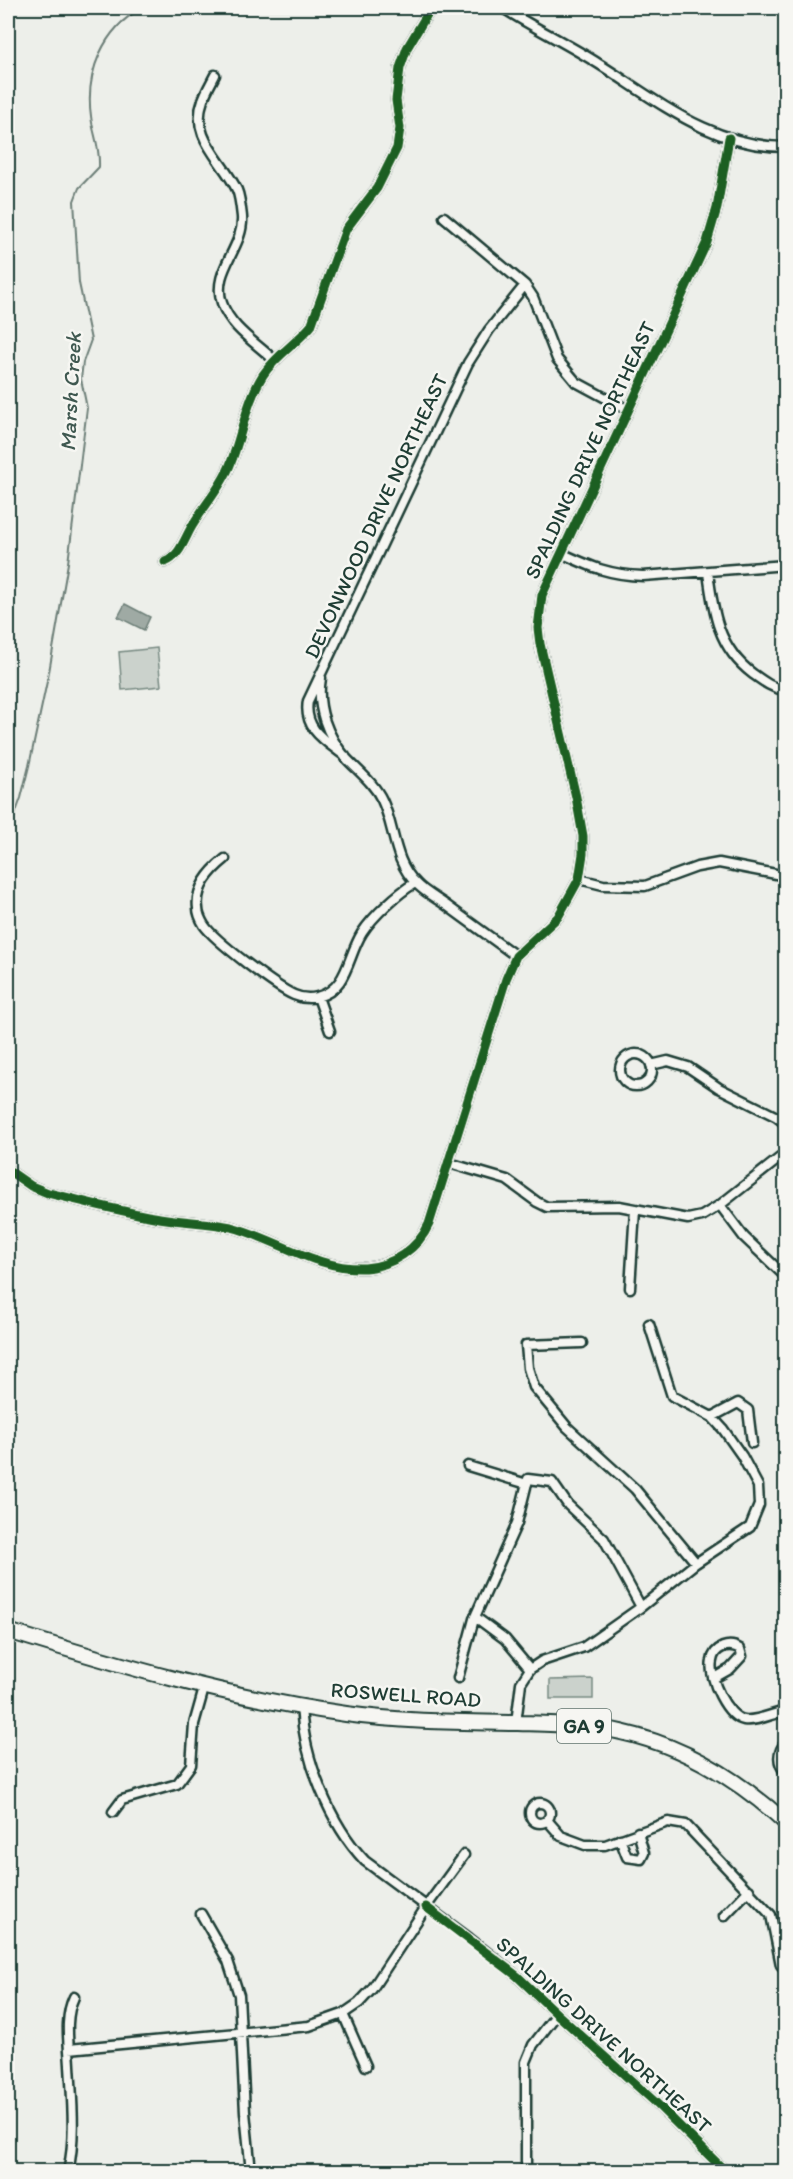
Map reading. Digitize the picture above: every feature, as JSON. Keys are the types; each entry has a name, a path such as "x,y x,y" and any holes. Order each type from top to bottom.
{"main road":[{"name":"ROSWELL ROAD","path":"8,1631 205,1686 301,1707 402,1719 602,1728 639,1736 672,1747 721,1772 753,1794 785,1822"}],"street":[{"path":"165,562 176,555 193,524 223,481 253,394 273,360 311,326 346,229 384,176 397,148 399,138 396,100 402,58 431,8"},
{"path":"503,8 598,63 686,121 750,144 786,147"},
{"path":"215,75 202,101 200,121 202,132 207,145 236,188 242,218 239,234 221,277 221,300 232,322 273,360"},
{"name":"SPALDING DRIVE NORTHEAST","path":"8,1170 31,1186 48,1193 155,1218 232,1228 326,1263 346,1267 366,1268 395,1260 420,1240 429,1224 497,1004 516,956 558,917 579,879 583,836 576,796 540,644 538,628 542,596 707,242 717,208 729,138"},
{"path":"444,217 525,285 533,297 557,359 576,382 628,410"},
{"name":"DEVONWOOD DRIVE NORTHEAST","path":"516,956 415,883 398,854 381,798 330,735 319,695 321,671 468,363 489,330 525,285"},
{"path":"561,553 596,569 622,576 786,565"},
{"path":"708,572 715,620 729,651 745,668 771,686 786,691"},
{"path":"321,671 308,701 307,719 315,731 345,756"},
{"path":"225,859 206,877 199,891 198,909 204,925 241,958 290,993 303,998 318,997 330,992 340,983 356,943 370,922 406,888 415,883"},
{"path":"579,879 603,885 645,886 697,867 719,863 786,876"},
{"path":"318,997 330,1031"},
{"path":"651,1065 668,1061 688,1067 719,1088 777,1117 786,1124"},
{"path":"449,1163 507,1180 537,1202 548,1207 619,1206 688,1219 702,1216 720,1205 786,1153"},
{"path":"720,1205 744,1237 786,1278"},
{"path":"630,1288 635,1210"},
{"path":"516,1723 521,1683 530,1669 542,1661 584,1647 640,1607 696,1563 750,1527 759,1505 758,1485 723,1428 712,1417 672,1396 649,1324"},
{"path":"582,1343 526,1345 528,1368 534,1387 567,1426 635,1488 696,1563"},
{"path":"712,1417 738,1403 748,1410 752,1443"},
{"path":"468,1466 527,1484"},
{"path":"458,1678 474,1619 517,1523 528,1479 552,1482 568,1505 604,1539 640,1607"},
{"path":"474,1619 478,1619 505,1639 530,1669"},
{"path":"714,1678 720,1694 736,1718 747,1720 786,1711"},
{"path":"113,1812 122,1800 177,1784 191,1765 194,1724 205,1686"},
{"name":"SPALDING DRIVE NORTHEAST","path":"301,1707 305,1737 322,1794 333,1817 365,1861 517,1976 655,2102 726,2172"},
{"path":"786,1742 779,1751 779,1761 786,1773"},
{"path":"547,1820 561,1836 585,1845 605,1845 668,1822 686,1825 771,1915 781,1965 786,1970"},
{"path":"620,1839 627,1857 641,1859 644,1853 638,1832"},
{"path":"69,2049 309,2026 343,2014 359,2003 372,1989 426,1907 464,1855"},
{"path":"724,1916 749,1890"},
{"path":"201,1914 234,1976 238,1995 251,2172"},
{"path":"68,2172 73,2131 68,2015 74,1997"},
{"path":"343,2014 366,2066"},
{"path":"526,2172 526,2062 533,2045 557,2014"}],"shaded area":[{"path":"125,604 150,617 144,630 118,617"},
{"path":"157,648 161,686 122,690 119,652"},
{"path":"593,1679 593,1699 550,1699 550,1680"}],"waterway":[{"name":"Marsh Creek","path":"8,834 21,798 49,672 68,563 87,408 81,379 83,362 91,340 79,283 74,201 79,188 99,167 91,116 91,84 94,68 107,40 128,17 142,8"}],"cycle path":[{"path":"165,562 179,550 227,473 252,396 263,375 274,361 311,326 346,229 377,188 397,148 400,128 396,100 400,68 407,48 431,8"},
{"path":"8,1170 31,1186 48,1193 141,1215 231,1227 313,1259 347,1267 365,1268 385,1264 403,1255 424,1233 429,1224 506,979 516,956 558,917 579,879 583,836 540,644 538,628 542,595 707,242 717,208 729,138"},
{"path":"426,1907 517,1976 655,2102 726,2172"}]}
